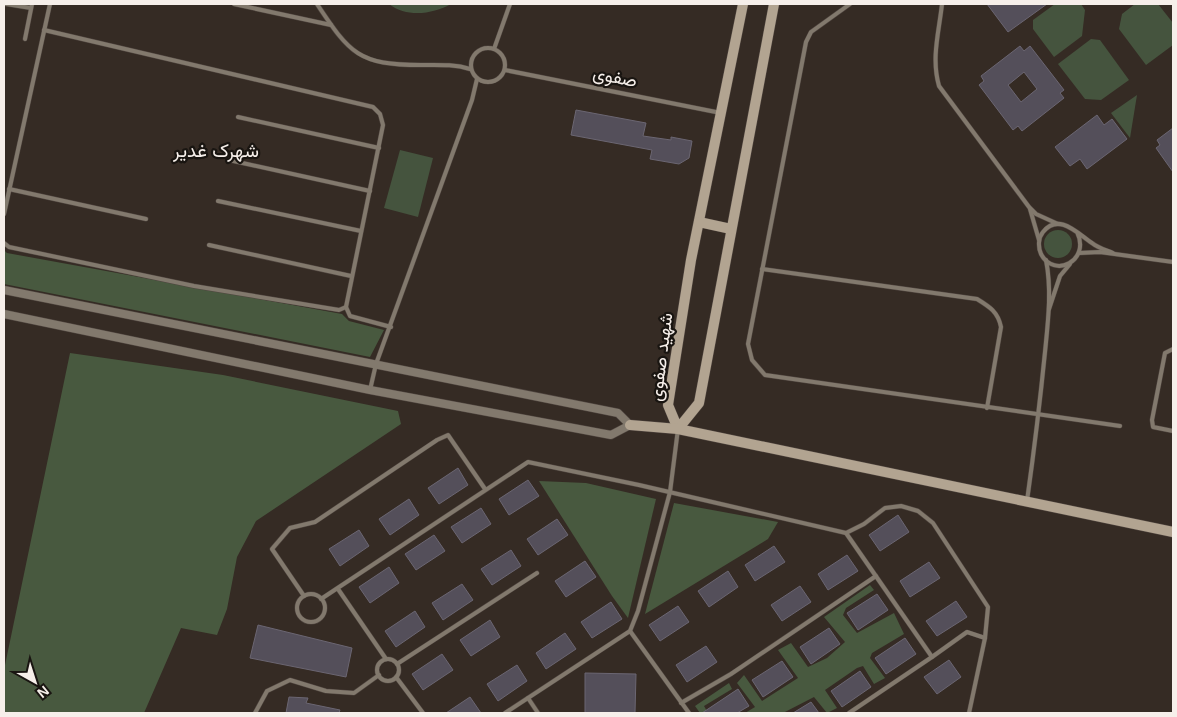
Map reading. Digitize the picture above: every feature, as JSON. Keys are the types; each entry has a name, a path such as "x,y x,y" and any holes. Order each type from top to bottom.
{"street":[{"name":"شهید صفوی","path":"743,4 699,222 668,405 678,429 699,403 774,4"},
{"path":"699,222 731,230"},
{"path":"4,290 618,413 630,425"},
{"path":"4,314 370,390 611,435 630,425 678,429 1173,532"}],"lane":[{"path":"6,4 31,6 25,39"},
{"path":"4,214 50,4"},
{"path":"234,4 331,25"},
{"path":"317,4 339,37 361,57 393,65 457,65 470,68"},
{"path":"494,49 510,4"},
{"path":"850,4 811,32 806,42 748,344 752,360 765,375 1039,416 1120,426"},
{"path":"942,4 934,70 939,86 1036,214 1058,224 1072,227 1093,244 1113,253"},
{"path":"44,30 373,107 380,114 383,125 346,307 350,316 391,327"},
{"path":"370,390 376,364 472,100 477,79 470,68 472,58 479,50 494,49 502,55 505,70 493,82 477,79"},
{"name":"صفوی","path":"505,70 721,113"},
{"path":"238,117 379,148"},
{"path":"229,160 370,191"},
{"path":"9,189 146,219"},
{"path":"218,201 361,231"},
{"path":"1027,502 1039,416 1049,311 1047,292 1050,282 1046,260 1039,249 1039,242 1029,207"},
{"path":"1039,242 1045,230 1058,224"},
{"path":"1049,311 1060,276 1079,252 1081,246 1077,232"},
{"path":"4,243 9,247 194,286 339,310 346,307"},
{"path":"210,244 351,276"},
{"path":"1079,252 1113,253 1173,262"},
{"path":"1046,260 1058,266 1071,263"},
{"path":"762,269 977,298 999,317 1001,327 987,408"},
{"path":"1173,349 1165,354 1152,420 1153,427 1173,431"},
{"path":"505,713 630,631 638,610 670,492 678,429"},
{"path":"304,596 272,549 290,528 315,522 437,440 448,435 485,489"},
{"path":"321,599 528,462 670,492 846,533 864,524 885,508 901,506 918,511 933,523 988,607 984,638 969,713"},
{"path":"846,533 932,657"},
{"path":"397,664 537,573"},
{"path":"681,703 732,674 876,576"},
{"path":"338,589 386,660"},
{"path":"313,594 321,599 324,604 324,613 319,620 310,623 301,619 296,611 298,602 304,596 313,594"},
{"path":"630,631 689,713"},
{"path":"849,713 967,632 984,638"},
{"path":"386,660 392,660 397,664 399,671 396,677 386,680 379,675 378,665 386,660"},
{"path":"255,713 267,691 290,680 326,692 354,693 379,675"},
{"path":"396,677 423,713"},
{"path":"528,698 538,713"}],"green space":[{"path":"389,4 451,4 428,12 412,13"},
{"path":"1055,4 1081,4 1085,10 1082,36 1054,57 1033,29 1033,20"},
{"path":"1135,4 1158,4 1173,23 1173,45 1146,65 1119,29 1122,14"},
{"path":"1091,39 1100,40 1129,80 1101,100 1085,99 1058,64"},
{"path":"1137,95 1130,138 1111,113"},
{"path":"400,150 433,158 418,217 384,208"},
{"path":"1058,230 1068,234 1072,244 1068,254 1058,258 1048,254 1044,244 1048,234"},
{"path":"4,250 7,253 342,314 349,321 384,330 370,357 4,284"},
{"path":"70,353 223,375 398,411 401,424 256,521 237,557 227,609 217,635 181,628 144,713 4,713 4,670"},
{"path":"539,481 586,483 656,499 628,618 612,596"},
{"path":"674,503 778,522 768,539 645,614"},
{"path":"870,585 874,590 846,608 843,615 857,633 894,613 904,634 872,653 870,658 885,678 874,684 863,666 857,668 825,690 837,708 827,713 814,697 783,713 745,713 755,707 737,683 744,675 762,701 798,678 778,650 791,643 808,667 827,658 845,642 824,617"},
{"path":"729,683 732,689 704,706 708,713 700,713 695,706"}],"building":[{"path":"987,4 1047,4 1008,32"},
{"path":"1020,46 1024,51 1030,46 1064,90 1060,93 1064,98 1022,131 1018,126 1013,130 979,85 984,81 981,76","holes":["1024,72 1037,89 1021,102 1008,85"]},
{"path":"576,110 646,123 643,136 671,140 671,137 692,141 689,158 679,164 650,159 652,150 571,135"},
{"path":"1097,115 1104,125 1112,119 1127,139 1087,169 1080,159 1070,166 1055,147"},
{"path":"1173,128 1173,172 1156,148 1160,145 1157,140"},
{"path":"458,468 468,485 439,504 428,488"},
{"path":"528,480 539,496 509,515 499,499"},
{"path":"409,499 419,515 390,535 379,519"},
{"path":"481,508 491,524 462,543 451,527"},
{"path":"898,515 909,532 880,551 869,535"},
{"path":"557,519 568,535 538,555 527,539"},
{"path":"359,530 369,546 340,566 329,549"},
{"path":"434,535 445,551 416,570 405,554"},
{"path":"774,546 785,562 755,581 745,565"},
{"path":"511,550 521,566 492,585 481,569"},
{"path":"847,555 858,571 828,590 818,574"},
{"path":"585,561 596,577 566,597 555,581"},
{"path":"929,562 940,578 910,597 900,581"},
{"path":"389,567 399,583 370,603 359,587"},
{"path":"728,571 738,587 709,607 698,591"},
{"path":"462,584 473,600 443,620 432,603"},
{"path":"800,586 811,602 782,621 771,605"},
{"path":"877,594 888,610 858,630 847,613"},
{"path":"956,601 967,617 937,636 926,621"},
{"path":"611,602 622,619 592,638 581,622"},
{"path":"678,606 689,622 660,641 649,625"},
{"path":"415,611 425,627 396,647 385,631"},
{"path":"490,620 500,637 471,656 460,640"},
{"path":"258,625 352,648 346,677 250,658"},
{"path":"829,628 840,644 811,664 800,647"},
{"path":"565,633 576,649 546,669 536,653"},
{"path":"905,638 916,654 886,674 875,658"},
{"path":"706,646 717,662 687,682 676,665"},
{"path":"442,654 453,670 423,690 412,674"},
{"path":"949,660 961,677 937,694 924,677"},
{"path":"782,661 793,677 763,697 752,680"},
{"path":"517,665 527,681 498,701 487,684"},
{"path":"860,671 871,687 842,707 831,691"},
{"path":"585,673 636,674 635,713 585,713"},
{"path":"738,689 749,706 737,713 702,713"},
{"path":"289,697 308,698 306,703 340,710 339,713 286,713"},
{"path":"470,697 481,713 446,713"},
{"path":"811,702 819,713 793,713"}],"district":[{"name":"شهرک غدیر","path":"216,150"}]}
